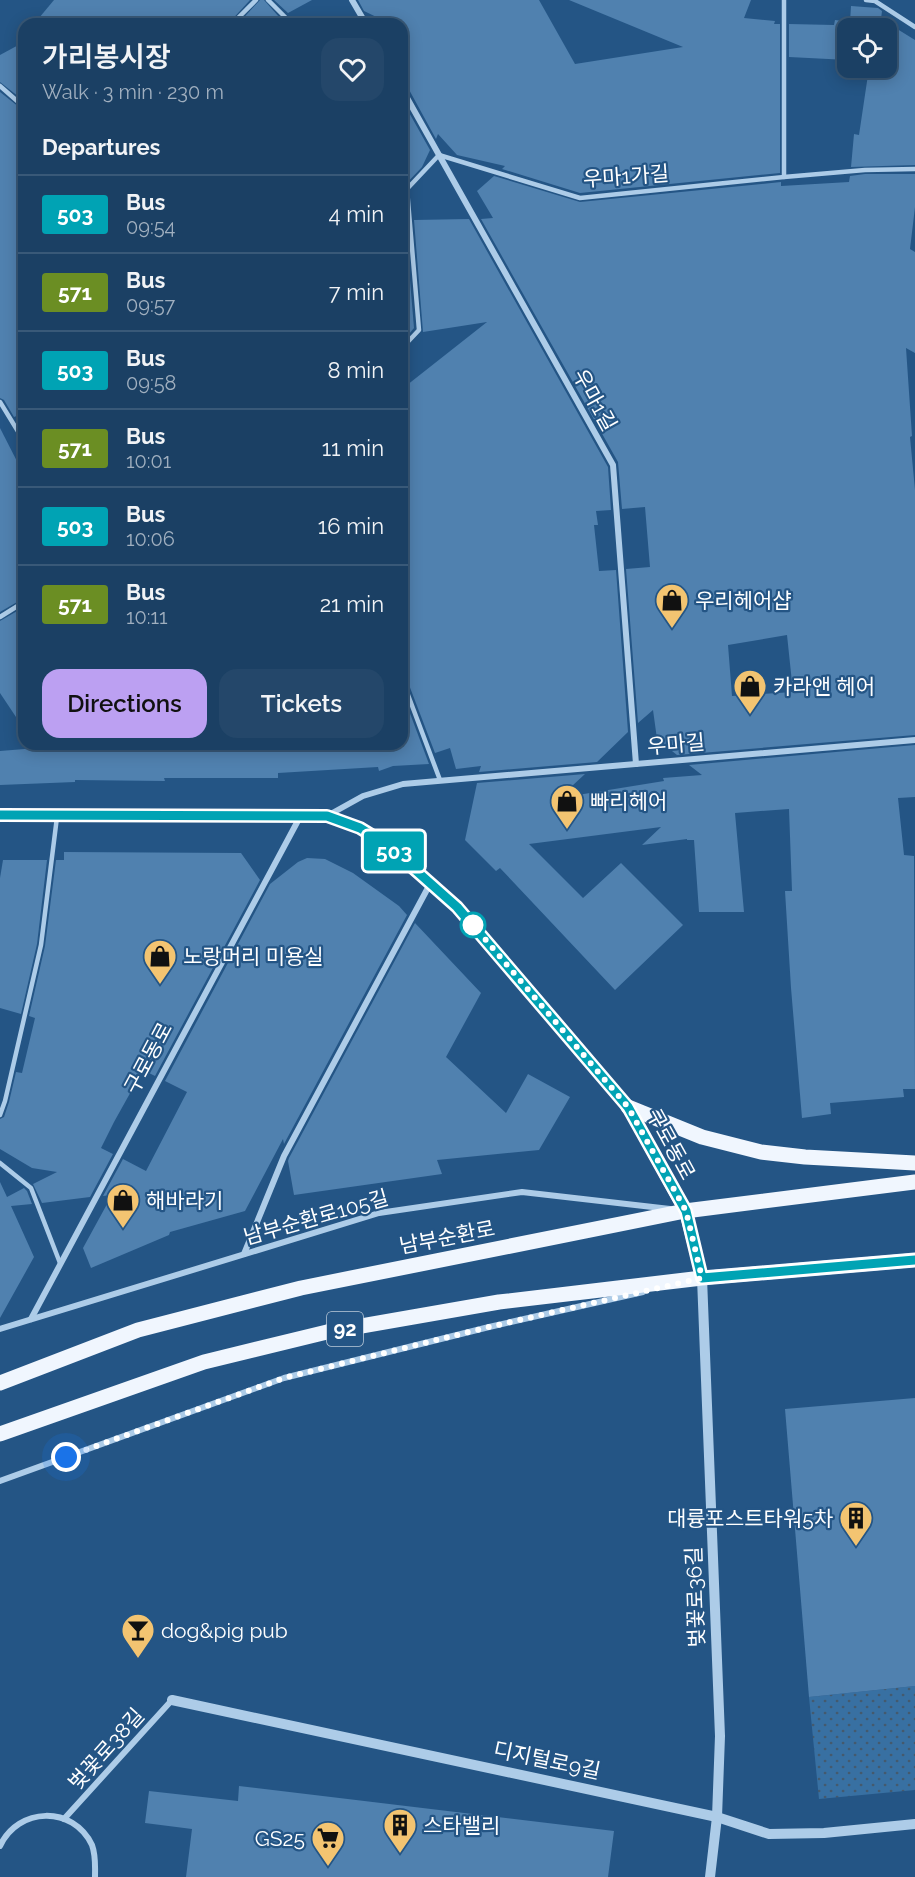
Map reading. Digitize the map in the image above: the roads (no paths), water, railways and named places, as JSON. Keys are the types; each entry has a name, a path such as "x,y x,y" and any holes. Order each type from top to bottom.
{"main road":[{"name":"구로동로","path":"0,815 327,816 360,828 386,844 457,907 628,1107 686,1211 702,1278"},
{"path":"628,1107 702,1137 761,1152 805,1157 915,1163"},
{"name":"남부순환로","path":"0,1383 138,1330 301,1288 686,1211 915,1182"},
{"name":"92","path":"0,1434 204,1362 327,1332 499,1302 702,1278 915,1260"}],"street":[{"path":"352,0 362,18"},
{"name":"우마1길","path":"408,99 613,465 636,764"},
{"name":"우마길","path":"327,816 363,796 403,784 915,740"},
{"name":"구로동로","path":"31,1320 301,815"},
{"path":"244,1254 284,1156 430,883"},
{"name":"남부순환로105길","path":"0,1329 379,1213 522,1192 686,1211"},
{"path":"0,1481 284,1378 489,1327 702,1278"},
{"name":"벚꽃로36길","path":"702,1278 720,1736 717,1816 710,1877"},
{"name":"디지털로9길","path":"172,1700 717,1816 769,1834 824,1833 915,1824"},
{"name":"벚꽃로38길","path":"64,1819 172,1700"},
{"name":"벚꽃로38길","path":"0,1846 4,1837 16,1825 31,1817 48,1815 64,1819 75,1824 92,1846 96,1861 95,1877"}],"lane":[{"path":"238,18 256,0"},
{"path":"268,0 286,18"},
{"path":"784,0 784,177"},
{"path":"866,0 875,1 915,27"},
{"path":"0,86 18,102"},
{"path":"408,188 440,155"},
{"name":"우마1가길","path":"440,155 580,198 784,177 865,170 915,169"},
{"path":"408,201 419,330 408,342"},
{"path":"0,402 18,431"},
{"path":"0,617 18,606"},
{"path":"408,695 440,780"},
{"path":"0,1115 41,945 57,816"},
{"path":"0,1163 31,1188 60,1263"}],"place":[{"name":"우리헤어샵","path":"672,629"},
{"name":"카라앤 헤어","path":"750,715"},
{"name":"빠리헤어","path":"567,830"},
{"name":"노랑머리 미용실","path":"160,985"},
{"name":"해바라기","path":"123,1229"},
{"name":"대륭포스트타워5차","path":"856,1547"},
{"name":"dog&pig pub","path":"138,1659"},
{"name":"스타밸리","path":"400,1854"},
{"name":"GS25","path":"328,1867"}]}
